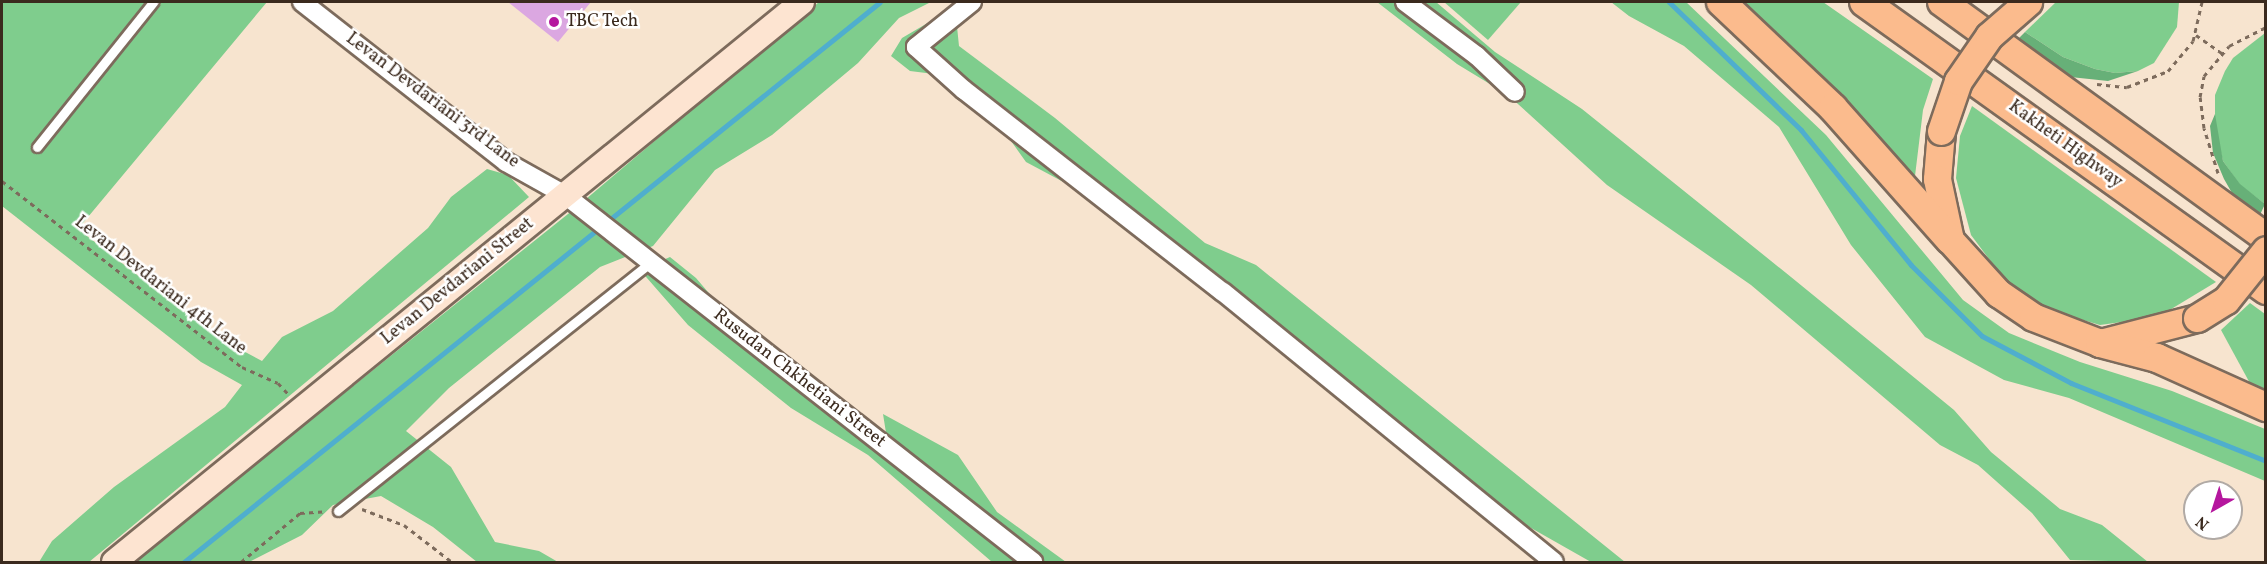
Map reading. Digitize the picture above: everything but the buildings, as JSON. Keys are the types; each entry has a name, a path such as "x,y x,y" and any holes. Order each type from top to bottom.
{"highway":[{"path":"1721,2 1833,108 1950,240"},
{"name":"Kakheti Highway","path":"1864,2 2265,290"},
{"path":"1942,2 2265,237"},
{"path":"2100,342 2157,358 2265,407"}],"main road":[{"name":"Levan Devdariani Street","path":"114,562 802,2"},
{"path":"2028,2 1989,36 1958,81 1941,131 1937,179 1950,240 1974,271 2033,317 2100,342 2197,318 2226,300 2265,250"}],"street":[{"name":"Levan Devdariani 3rd Lane","path":"302,2 506,162 566,195"},
{"path":"972,2 916,47 964,90 1223,292 1554,562"},
{"path":"1405,2 1477,56 1515,92"},
{"name":"Rusudan Chkhetiani Street","path":"566,195 1033,562"}],"lane":[{"path":"37,147 153,2"},
{"path":"338,511 651,262"}],"path":[{"path":"2094,84 2127,87 2155,79 2182,57 2195,34 2202,2"},
{"path":"2220,178 2211,158 2200,97 2204,76 2222,53 2242,37 2265,27"},
{"path":"2195,34 2222,53"},
{"name":"Levan Devdariani 4th Lane","path":"2,181 242,367 278,383 303,409"},
{"path":"241,562 300,513 366,508 404,525 452,562"}],"green space":[{"path":"2,2 267,2 78,229 217,337 262,361 282,337 333,311 428,228 451,197 487,169 508,175 529,197 89,562 39,562 52,541 114,487 225,407 242,385 201,362 2,206"},
{"path":"819,2 931,2 899,18 858,63 772,135 715,170 653,246 600,267 449,388 406,431 451,467 495,542 539,551 558,562 477,562 433,527 381,496 333,505 302,535 249,562 133,562 573,210"},
{"path":"1377,2 1436,2 1495,52 1582,109 1791,277 1954,410 1991,452 2060,509 2102,525 2148,562 2070,560 2032,513 1978,465 1940,445 1751,285 1607,185 1508,95 1457,64"},
{"path":"1444,2 1521,2 1488,40"},
{"path":"1611,2 1686,2 1826,135 1963,300 2009,333 2080,362 2172,391 2265,429 2265,481 2069,398 2004,380 1925,337 1851,245 1779,127 1684,46 1629,16"},
{"path":"1731,2 1823,2 1933,79 1923,110 1915,176"},
{"path":"2056,2 2179,2 2177,27 2154,63 2138,71 2115,73 2095,69 2063,57 2025,32"},
{"path":"955,7 959,46 1055,118 1205,243 1256,265 1625,562 1591,562 1517,520 1318,368 1244,297 1176,242 1026,162 1001,127 934,74 910,71 891,56 902,38"},
{"path":"2025,32 2063,57 2095,69 2115,73 2138,71 2108,81 2061,76 2014,43"},
{"path":"2265,33 2265,204 2240,185 2223,161 2215,128 2215,95 2233,58"},
{"path":"1972,106 2216,282 2158,317 2100,325 2049,310 2007,283 1971,235 1956,178 1960,136"},
{"path":"2215,114 2223,161 2240,184 2265,204 2259,217 2236,200 2224,179 2213,153 2210,126"},
{"path":"670,257 696,278 731,319 887,439 883,414 958,455 997,512 1066,562 992,562 868,455 791,408 688,325 640,270"},
{"path":"2250,303 2265,314 2265,392 2252,387 2221,330"}],"waterway":[{"path":"184,562 880,2"},
{"path":"1669,2 1801,130 1911,265 1982,336 2071,383 2266,461"}],"place":[{"name":"TBC Tech","path":"554,22"}]}
